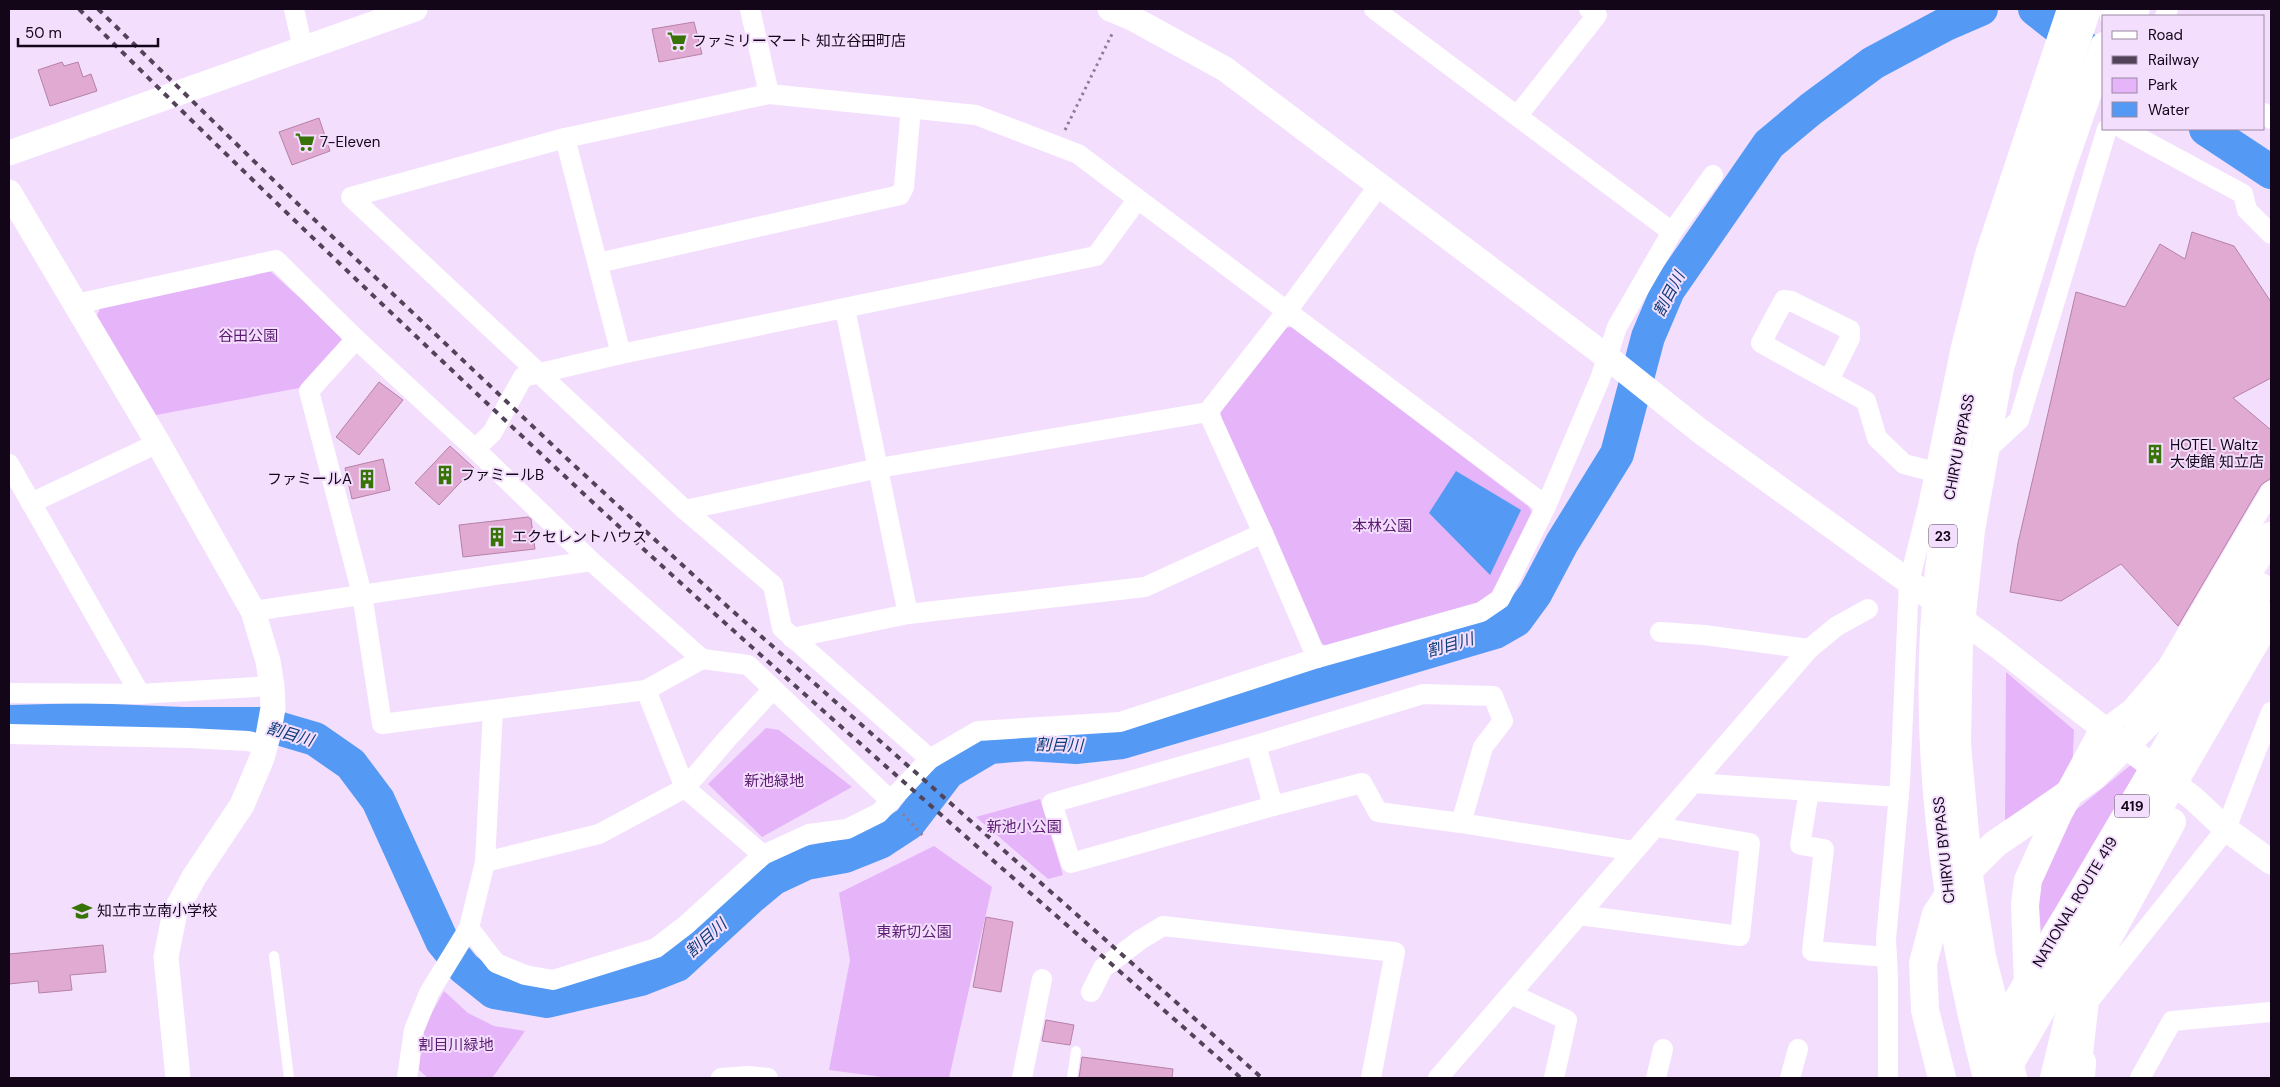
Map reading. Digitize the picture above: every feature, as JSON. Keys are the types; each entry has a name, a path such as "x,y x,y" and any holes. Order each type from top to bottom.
{"highway":[{"name":"CHIRYU BYPASS","path":"1987,1078 1974,1025 1946,888 1933,734 1934,632 1939,576 1944,529 1975,358 2033,171 2087,9"},
{"name":"CHIRYU BYPASS","path":"2013,1078 1982,956 1969,876 1957,744 1959,642 1970,530 2000,368 2061,170 2102,52"},
{"path":"1942,1078 1925,1010 1923,963 1936,914 1958,881 1995,844 2093,777 2158,714 2271,536"},
{"name":"NATIONAL ROUTE 419","path":"1971,1078 2271,570"},
{"name":"NATIONAL ROUTE 419","path":"2001,1078 2271,615"},
{"path":"2054,1078 2068,1020 2093,965 2227,722 2271,647"},
{"path":"2026,1078 2030,1035 2025,905 2028,880 2046,838 2104,729"}],"street":[{"path":"294,9 303,49"},
{"path":"9,153 414,9"},
{"path":"750,9 769,94"},
{"path":"1374,9 1672,232"},
{"path":"1518,115 1597,15 1589,9"},
{"path":"1888,1078 1886,939 1899,797 1909,582 1928,506 1961,347 1985,254 2067,9"},
{"path":"1125,12 1225,69 1611,360 1700,431 1995,644 2194,799 2226,829 2271,862"},
{"path":"930,759 782,628 773,584 685,510 351,197 564,138 769,94 976,115 1078,154 1546,506"},
{"path":"598,263 900,194 904,187 911,108"},
{"path":"1928,506 2019,420 2107,130"},
{"path":"2125,130 2243,194 2271,220"},
{"path":"564,138 621,354"},
{"path":"466,933 496,963 525,975 553,980 656,948 686,925 763,855 809,834 848,829 879,814 930,759 978,732 1120,722 1317,658 1481,612 1500,599 1546,506 1600,379 1611,360 1617,327 1672,232 1714,176"},
{"path":"685,510 879,468 1208,412 1380,184"},
{"path":"9,192 158,443 253,611 266,653 272,697 267,741 242,805 194,877 174,912 166,957 178,1078"},
{"path":"2243,194 2246,210 2271,234"},
{"path":"475,449 492,433 523,377 621,354 1096,256 1137,200"},
{"path":"76,304 276,260 356,339 475,449 591,561 702,659 748,665 891,800"},
{"path":"1829,380 1850,338 1850,330 1791,301 1784,300 1761,343 1866,401 1877,438 1904,464 1935,472"},
{"path":"845,309 908,614"},
{"path":"356,339 309,391 362,594 382,724 646,690 702,659"},
{"path":"1208,412 1264,533 1317,658"},
{"path":"31,503 158,443"},
{"path":"9,464 140,694"},
{"path":"2104,729 2131,710 2167,667 2271,491"},
{"path":"792,638 908,614 1145,587 1264,533"},
{"path":"253,611 591,561"},
{"path":"1438,1078 1809,649 1837,626 1868,609"},
{"path":"1660,632 1809,649"},
{"path":"485,862 599,834 685,788 726,738 773,689"},
{"path":"646,690 685,788 763,855"},
{"path":"9,693 272,697"},
{"path":"1461,823 1483,747 1503,721 1493,696 1423,694 1256,745 1052,803 1071,863 1362,783 1378,812 1461,823 1634,851"},
{"path":"408,1078 414,1030 429,994 466,933 485,862 493,710"},
{"path":"2083,1073 2089,1000 2226,829 2271,712"},
{"path":"9,734 267,741"},
{"path":"1256,745 1273,806"},
{"path":"1694,782 1899,797"},
{"path":"1809,791 1800,845 1824,849 1812,951 1887,957"},
{"path":"1579,915 1740,936 1750,843 1657,827"},
{"path":"1091,992 1103,968 1140,940 1163,926 1395,952 1371,1078"},
{"path":"1022,1078 1042,979"},
{"path":"1511,994 1567,1020 1554,1078"},
{"path":"2140,1078 2172,1021 2271,1012"},
{"path":"1656,1078 1663,1049"},
{"path":"1790,1078 1798,1049"},
{"path":"720,1078 768,1078"}],"lane":[{"path":"274,956 289,1078"},
{"path":"1072,1078 1076,1051"}],"path":[{"path":"1057,146 1125,12"},
{"path":"891,800 924,837"}],"green space":[{"name":"谷田公園","path":"269,270 341,335 342,344 299,388 151,416 96,318 101,306"},
{"name":"本林公園","path":"1292,327 1529,507 1533,514 1493,592 1484,602 1332,648 1320,643 1222,420 1220,410 1283,328"},
{"path":"2006,672 2074,730 2072,773 2005,824"},
{"name":"新池緑地","path":"766,728 779,730 852,787 762,837 708,784"},
{"path":"2132,764 2144,771 2041,931 2037,887 2059,824"},
{"name":"新池小公園","path":"1040,799 1063,875 1048,879 976,817"},
{"name":"東新切公園","path":"934,846 992,887 949,1078 890,1078 829,1070 850,960 839,893"},
{"name":"割目川緑地","path":"444,991 468,1013 494,1026 525,1031 493,1077 428,1078 419,1070 423,1029"}],"water":[{"path":"1456,471 1521,510 1490,575 1429,513"}],"building":[{"name":"ファミリーマート 知立谷田町店","path":"694,22 702,54 659,62 652,29"},
{"path":"62,62 64,66 78,62 83,77 91,74 97,91 50,106 38,70"},
{"name":"7-Eleven","path":"319,118 330,151 292,165 279,132"},
{"name":"HOTEL Waltz 大使館 知立店","path":"2192,232 2234,246 2271,302 2271,378 2233,398 2271,430 2271,478 2261,485 2178,626 2121,564 2061,601 2010,592 2018,543 2076,292 2125,307 2160,244 2185,259"},
{"path":"379,382 403,400 359,455 336,437"},
{"name":"ファミールB","path":"450,446 474,468 439,505 415,483"},
{"name":"ファミールA","path":"383,459 390,490 352,499 345,468"},
{"name":"エクセレントハウス","path":"528,517 531,519 535,549 463,557 459,525"},
{"path":"986,917 1013,922 1001,992 973,987"},
{"path":"103,945 106,972 70,975 72,990 39,993 38,981 9,984 9,954"},
{"path":"1046,1020 1074,1025 1070,1045 1042,1041"},
{"path":"1082,1057 1173,1069 1172,1078 1079,1078"}],"waterway":[{"name":"割目川","path":"9,722 87,720 183,724 264,724 315,739 351,764 378,800 442,941 464,968 494,992 547,1001 641,979 677,965 774,878 806,863 845,856 880,842 909,823 948,772 990,747 1028,744 1076,747 1122,742 1495,632 1516,620 1535,594 1562,543 1617,454 1648,337 1668,290 1769,144 1811,109 1873,63 1944,25 1981,9"},
{"path":"2035,9 2087,50"},
{"path":"2208,130 2271,172"}],"railway":[{"path":"79,9 337,261 600,509 839,724 1241,1078"},
{"path":"98,9 300,206 563,455 728,607 1262,1078"}],"place":[{"name":"ファミリーマート 知立谷田町店","path":"677,41"},
{"name":"7-Eleven","path":"305,142"},
{"name":"HOTEL Waltz 大使館 知立店","path":"2155,454"},
{"name":"ファミールB","path":"445,475"},
{"name":"ファミールA","path":"367,479"},
{"name":"エクセレントハウス","path":"497,537"},
{"name":"知立市立南小学校","path":"82,911"}]}
